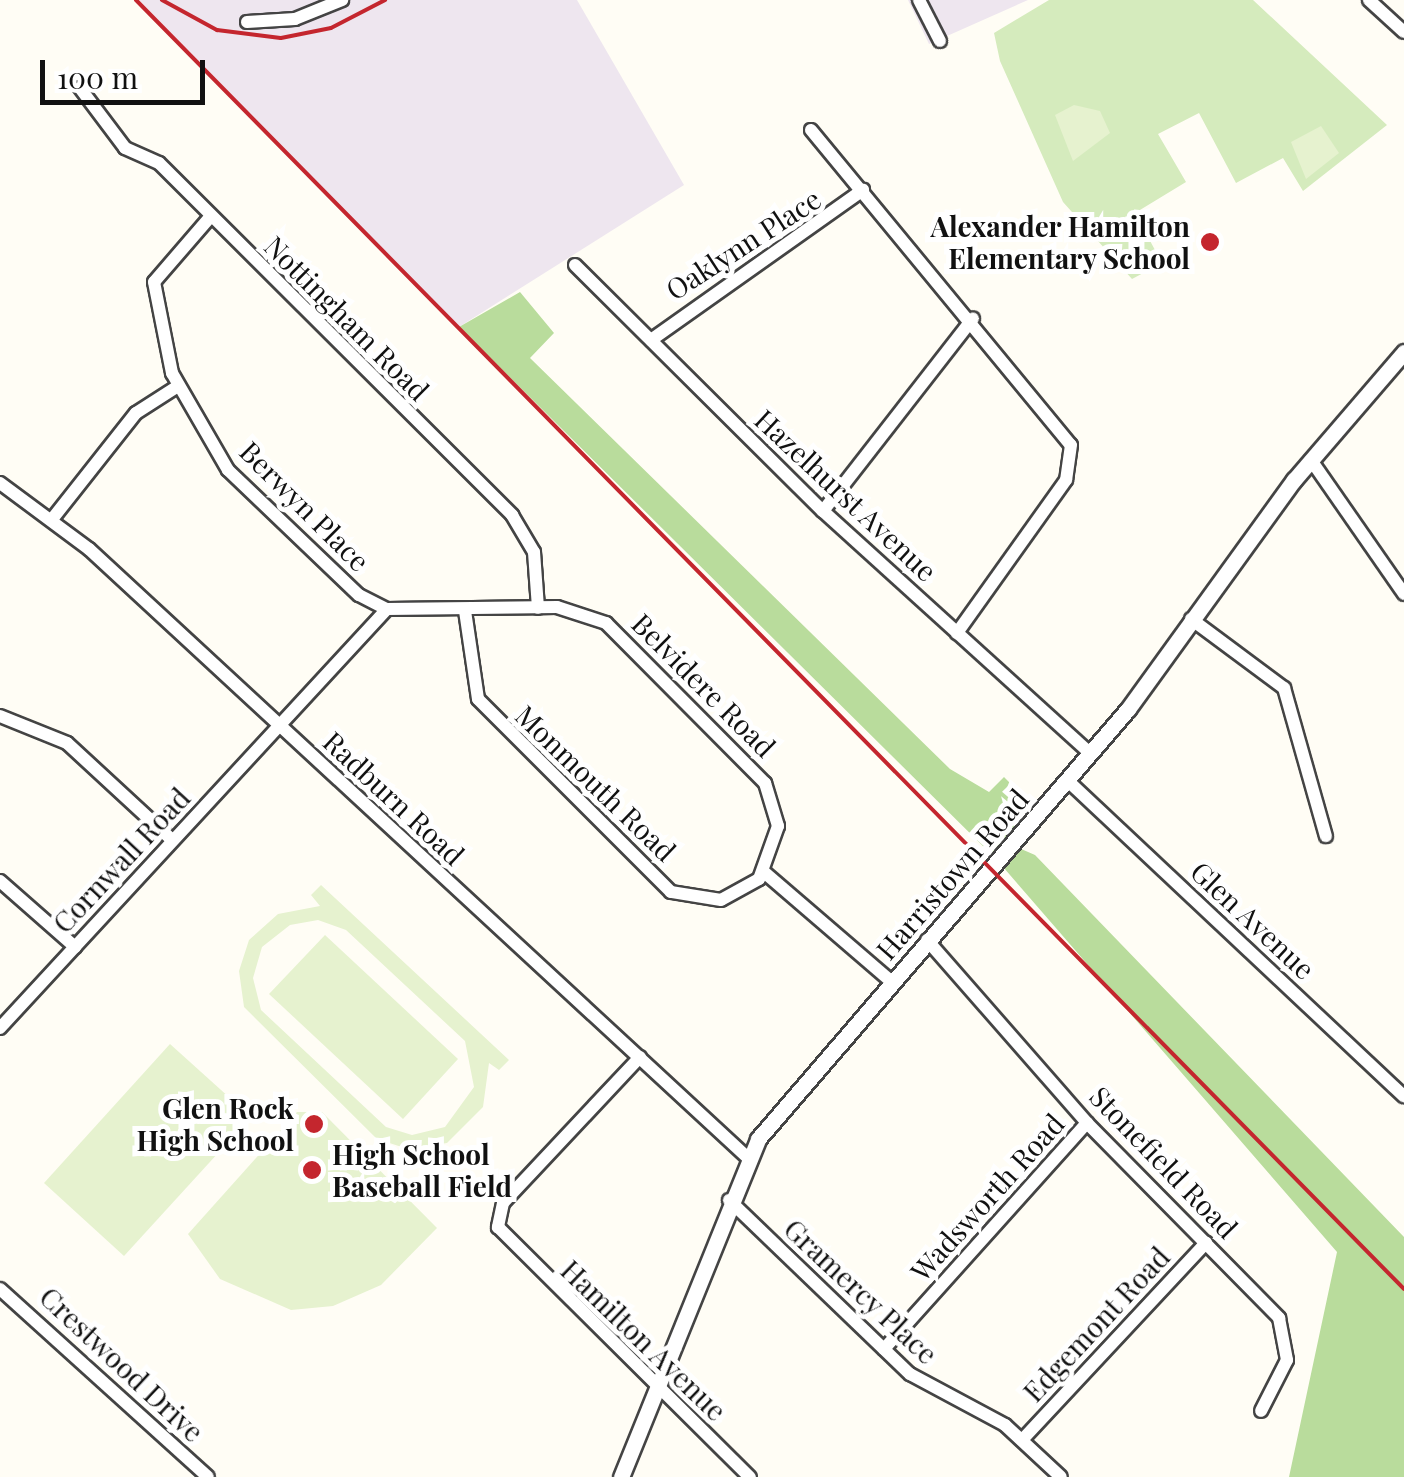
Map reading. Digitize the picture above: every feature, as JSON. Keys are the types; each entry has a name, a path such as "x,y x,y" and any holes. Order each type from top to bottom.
{"street":[{"path":"247,22 295,18 342,0"},
{"path":"919,0 940,41"},
{"path":"1370,0 1404,32"},
{"name":"Nottingham Road","path":"80,88 125,148 158,163 512,516 534,552 538,608"},
{"path":"811,130 1062,424 1072,457 1066,480 956,633"},
{"name":"Oaklynn Place","path":"650,340 862,190"},
{"name":"Berwyn Place","path":"211,216 154,282 155,319 178,386 240,483 360,595 387,609"},
{"name":"Hazelhurst Avenue","path":"575,265 824,510 1090,752"},
{"path":"824,510 972,318"},
{"name":"Harristown Road","path":"621,1477 747,1157 1090,752 1311,460 1404,352"},
{"path":"53,518 128,422 178,386"},
{"path":"1311,460 1404,594"},
{"name":"Radburn Road","path":"0,483 53,518 747,1157"},
{"name":"Belvidere Road","path":"387,609 538,608 606,622 756,771 778,826 764,872"},
{"path":"280,727 387,609"},
{"name":"Monmouth Road","path":"465,611 478,699 671,892 721,900 764,872"},
{"path":"1192,618 1284,688 1326,836"},
{"path":"0,716 66,743 172,840"},
{"name":"Cornwall Road","path":"0,1028 280,727"},
{"name":"Glen Avenue","path":"1067,780 1404,1096"},
{"path":"764,872 892,982"},
{"path":"0,881 75,946"},
{"name":"Stonefield Road","path":"927,940 1087,1124 1285,1328 1287,1360 1261,1411"},
{"name":"Hamilton Avenue","path":"640,1057 503,1204 504,1237 750,1477"},
{"name":"Wadsworth Road","path":"884,1349 1087,1124"},
{"name":"Gramercy Place","path":"729,1200 932,1391 1022,1440 1061,1477"},
{"name":"Edgemont Road","path":"1022,1440 1206,1243"},
{"name":"Crestwood Drive","path":"0,1289 208,1477"}],"shaded area":[{"path":"139,0 577,0 684,185 459,327"},
{"path":"908,0 1028,0 929,44"}],"green space":[{"path":"1049,0 1253,0 1387,125 1303,191 1283,158 1236,183 1199,113 1158,134 1186,182 1135,213 1162,263 1132,279 1063,202 1000,61 994,33"},
{"path":"1074,105 1100,111 1110,133 1073,161 1055,115"},
{"path":"1321,126 1339,153 1306,179 1291,142"},
{"path":"520,292 554,333 530,358 950,769 989,792 1004,777 1021,794 1010,844 1035,855 1404,1237 1404,1477 1289,1477 1337,1252 997,860 459,327"},
{"path":"321,885 509,1060 499,1070 489,1063 483,1107 447,1143 408,1149 377,1139 244,1007 239,971 249,940 278,914 320,906 311,895","holes":["318,920 346,930 465,1041 474,1087 445,1127 412,1135 386,1127 261,1010 253,978 262,947 290,925"]},
{"path":"325,935 458,1059 403,1119 269,994"},
{"path":"170,1044 251,1117 124,1256 44,1183"},
{"name":"High School Baseball Field","path":"297,1112 322,1112 437,1228 381,1285 333,1306 291,1310 220,1279 188,1234"}],"railway":[{"path":"136,0 1404,1289"},
{"path":"162,0 217,30 281,38 331,28 385,0"}],"place":[{"name":"Alexander Hamilton Elementary School","path":"1210,242"},
{"name":"Glen Rock High School","path":"314,1124"},
{"name":"High School Baseball Field","path":"312,1170"}]}
